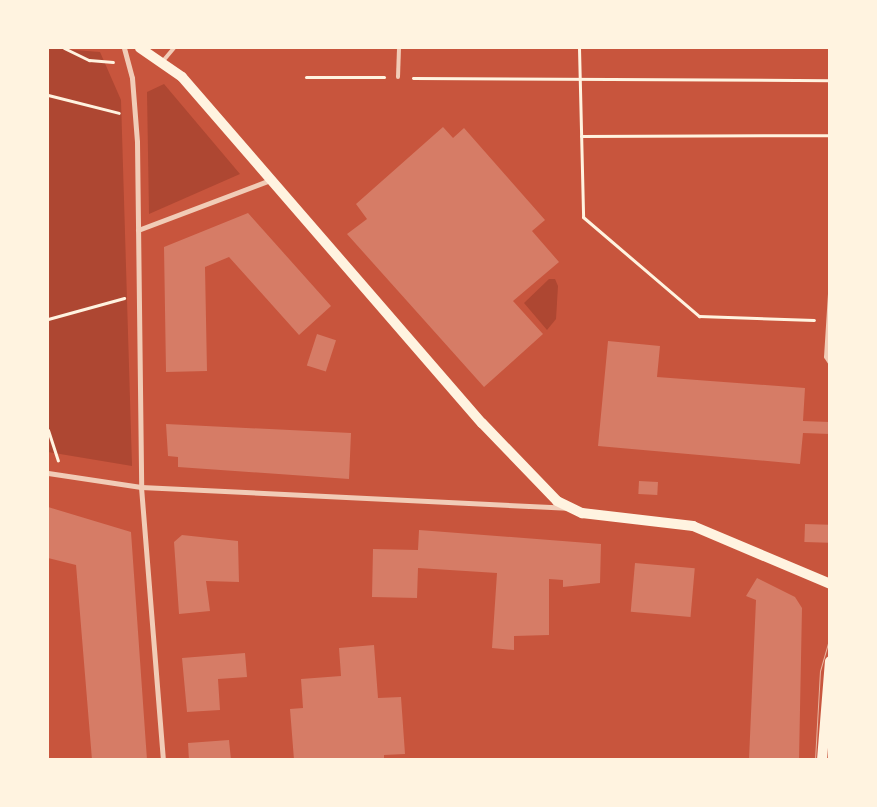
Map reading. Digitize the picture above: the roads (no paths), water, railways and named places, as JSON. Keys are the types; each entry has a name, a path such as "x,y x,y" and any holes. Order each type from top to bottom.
{"main road":[{"path":"140,48 163,60 511,455 569,508 693,526 830,584"},
{"path":"822,760 830,661"}],"street":[{"path":"124,48 128,62 134,116 138,230 141,487 163,760"},
{"path":"138,230 270,180"},
{"path":"48,473 141,487 569,508"}],"lane":[{"path":"163,60 174,48"},
{"path":"398,78 399,48"},
{"path":"830,294 827,320 830,363"}],"tram line":[{"path":"815,760 820,671 830,637"},
{"path":"828,760 830,717"}]}
